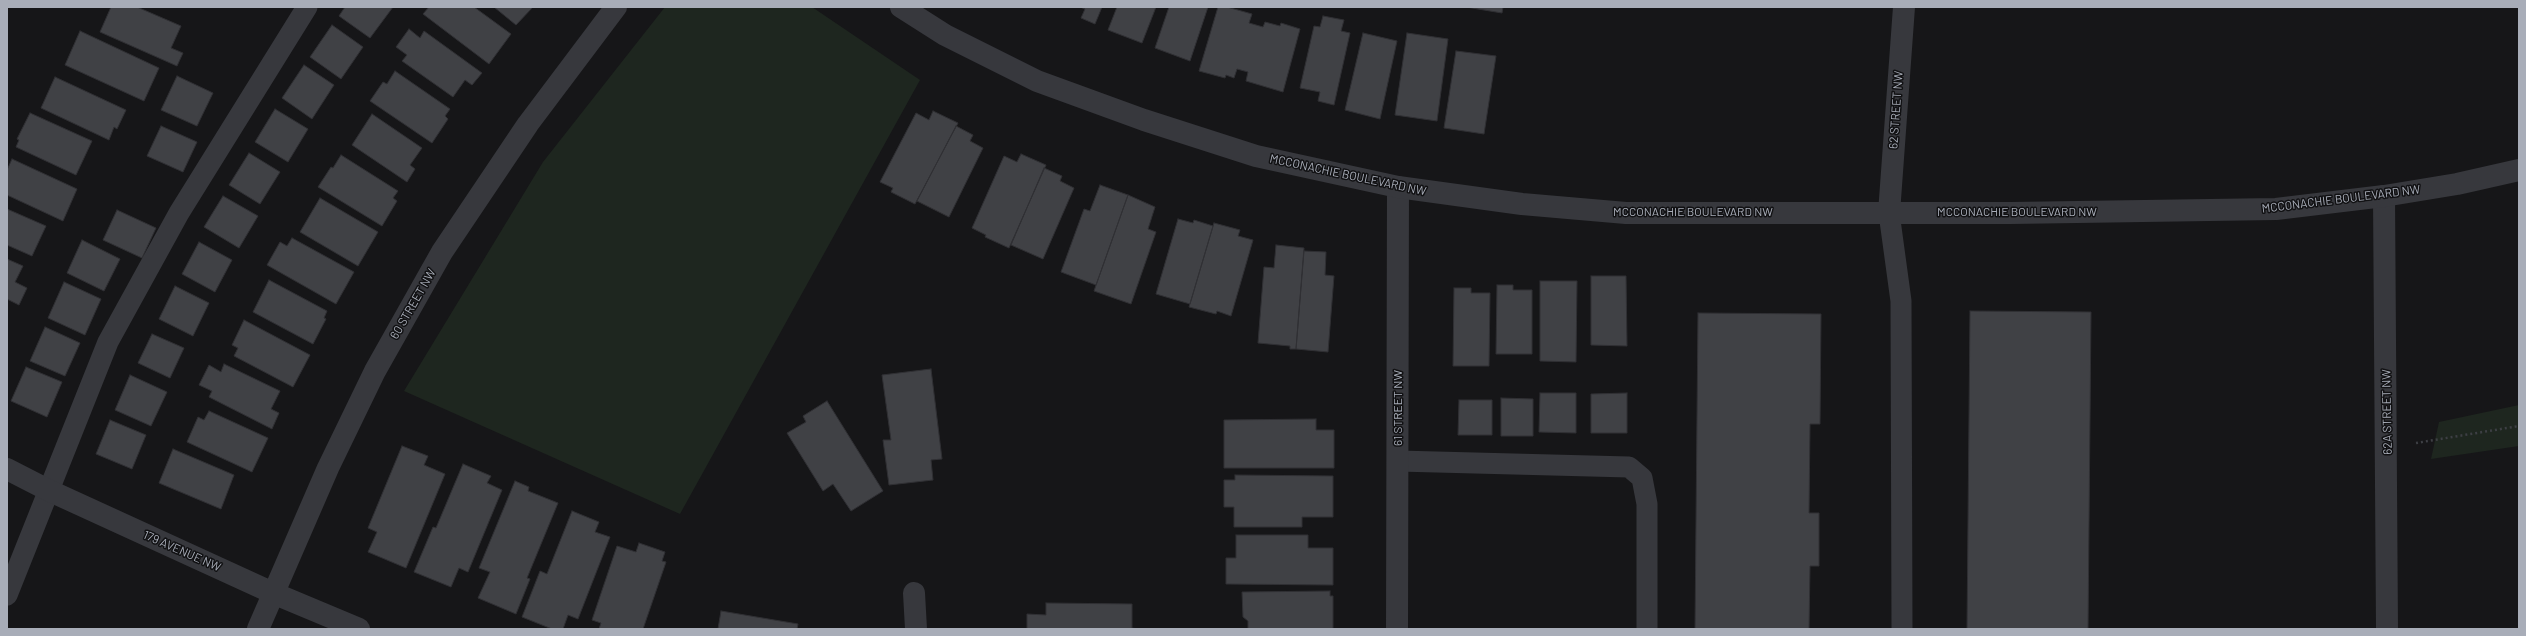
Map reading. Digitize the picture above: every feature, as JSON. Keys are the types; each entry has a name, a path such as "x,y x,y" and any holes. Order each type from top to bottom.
{"street":[{"name":"60 STREET NW","path":"258,629 328,468 375,371 442,252 528,124 616,7"},
{"name":"MCCONACHIE BOULEVARD NW","path":"900,7 945,35 1037,81 1144,120 1256,156 1398,187 1522,204 1626,213 1889,213 2276,208 2384,196 2457,184 2519,170"},
{"name":"62 STREET NW","path":"1889,213 1904,7"},
{"name":"61 STREET NW","path":"1397,629 1398,187"},
{"name":"62A STREET NW","path":"2384,196 2388,448 2387,629"},
{"name":"179 AVENUE NW","path":"7,469 48,490 273,592 359,629"},
{"path":"914,593 916,629"}],"lane":[{"path":"7,595 108,342 179,213 307,7"},
{"path":"1889,213 1901,301 1902,629"},
{"path":"1398,461 1629,467 1642,478 1647,504 1647,629"}],"path":[{"path":"2388,448 2519,426"}],"shaded area":[{"path":"665,7 812,7 920,80 680,514 404,391 543,162"},
{"path":"2519,405 2519,446 2431,459 2439,422"}],"building":[{"path":"111,7 137,7 181,26 171,48 183,53 177,66 100,32"},
{"path":"345,7 393,7 370,38 339,16"},
{"path":"429,7 474,7 511,34 489,64 423,14"},
{"path":"494,7 533,7 516,25"},
{"path":"1080,7 1102,7 1095,24 1081,18 1085,9"},
{"path":"1117,7 1156,7 1142,43 1108,30"},
{"path":"1169,7 1208,7 1190,61 1155,48"},
{"path":"1218,7 1227,7 1252,14 1249,23 1263,27 1265,22 1280,26 1281,23 1300,29 1283,92 1246,81 1248,72 1237,69 1234,78 1226,75 1225,78 1199,71"},
{"path":"1466,7 1503,7 1502,13"},
{"path":"1323,16 1344,20 1341,31 1350,33 1334,105 1318,101 1320,92 1300,88 1314,26 1320,27"},
{"path":"332,25 363,47 341,79 310,57"},
{"path":"409,29 420,38 424,31 482,73 472,85 465,80 453,97 402,61 407,55 396,47"},
{"path":"80,31 159,68 144,101 65,65"},
{"path":"1363,33 1397,41 1380,119 1345,110"},
{"path":"1407,33 1448,39 1437,121 1395,115"},
{"path":"1456,51 1496,56 1484,134 1444,128"},
{"path":"304,65 334,85 312,119 282,98"},
{"path":"395,71 450,109 445,116 448,119 432,143 370,101 383,82 387,84"},
{"path":"177,76 213,93 197,126 161,110"},
{"path":"55,77 126,110 117,129 114,127 109,140 41,108"},
{"path":"275,109 308,129 288,162 255,142"},
{"path":"933,111 958,123 915,204 891,192 893,188 880,182 916,113 929,120"},
{"path":"30,113 92,141 76,175 16,147 19,140 17,139"},
{"path":"372,114 422,148 410,165 415,169 407,182 352,145"},
{"path":"161,126 197,142 183,172 147,156"},
{"path":"956,126 973,135 970,141 983,148 949,217 917,201"},
{"path":"249,153 280,172 260,204 229,185"},
{"path":"1021,154 1046,165 1009,248 985,237 986,235 972,228 1004,156 1017,162"},
{"path":"341,155 398,191 393,198 397,201 382,226 318,187"},
{"path":"12,159 77,189 63,221 7,195 7,170"},
{"path":"1044,168 1062,176 1060,181 1074,188 1043,259 1011,245"},
{"path":"1100,185 1128,195 1096,285 1061,272 1084,209 1090,211"},
{"path":"1128,195 1155,207 1148,229 1156,232 1131,304 1094,291"},
{"path":"223,196 258,216 239,248 204,227"},
{"path":"320,198 378,232 358,266 300,232"},
{"path":"7,209 46,226 32,256 7,245"},
{"path":"117,210 156,228 142,258 103,240"},
{"path":"1178,219 1193,223 1194,220 1213,226 1190,304 1156,294"},
{"path":"1214,223 1240,230 1238,236 1253,240 1231,316 1217,311 1216,314 1189,307"},
{"path":"292,238 354,272 336,304 267,265 280,242 287,246"},
{"path":"82,240 120,259 104,291 67,273"},
{"path":"199,242 232,260 215,292 182,274"},
{"path":"1276,245 1304,248 1296,349 1290,349 1290,346 1258,343 1264,267 1274,268"},
{"path":"1304,251 1326,252 1325,275 1334,276 1328,352 1296,349"},
{"path":"7,259 23,266 15,282 27,288 19,305 7,299"},
{"path":"1591,276 1626,276 1627,346 1591,345"},
{"path":"269,280 327,311 324,318 326,319 313,344 253,312"},
{"path":"1540,281 1577,281 1576,362 1540,361"},
{"path":"64,282 101,299 85,335 48,318"},
{"path":"1497,285 1513,285 1513,290 1532,290 1532,354 1496,354"},
{"path":"175,286 209,303 193,336 159,319"},
{"path":"1454,288 1471,288 1471,293 1490,293 1489,366 1453,366"},
{"path":"1970,311 2091,312 2088,629 1967,629"},
{"path":"1698,313 1821,314 1820,424 1810,424 1809,513 1819,513 1819,566 1810,566 1809,629 1695,629"},
{"path":"244,320 310,355 293,387 234,356 238,348 232,345"},
{"path":"45,327 80,343 65,376 30,361"},
{"path":"152,334 184,348 170,378 138,363"},
{"path":"224,364 280,391 271,409 279,413 272,429 209,397 212,391 199,385 209,365 221,372"},
{"path":"26,367 62,382 47,417 11,401"},
{"path":"931,369 942,459 931,460 933,480 889,485 883,440 891,440 882,375"},
{"path":"130,375 167,392 151,426 115,410"},
{"path":"1540,393 1576,393 1576,433 1539,432"},
{"path":"1627,393 1627,433 1591,433 1591,394"},
{"path":"1501,398 1533,399 1533,436 1501,436"},
{"path":"1459,400 1492,400 1492,435 1458,435"},
{"path":"827,401 883,491 851,511 833,484 823,491 787,433 806,422 803,416"},
{"path":"209,411 268,438 252,472 187,442 198,417 204,420"},
{"path":"1316,419 1316,430 1334,430 1334,468 1224,468 1224,420"},
{"path":"110,420 146,435 132,469 96,454"},
{"path":"402,446 428,456 424,465 445,474 406,568 368,552 377,532 368,528"},
{"path":"173,449 234,475 221,509 159,483"},
{"path":"463,464 491,476 487,483 502,490 468,572 459,568 451,587 414,572 433,527 436,528"},
{"path":"1235,475 1333,476 1333,517 1302,517 1302,527 1234,527 1234,507 1224,507 1224,480 1235,480"},
{"path":"515,481 529,487 528,491 558,503 527,578 530,579 516,614 478,598 490,572 479,568"},
{"path":"572,511 599,522 595,532 610,537 578,619 568,615 563,629 552,629 522,617 540,571 547,574"},
{"path":"1236,535 1308,535 1308,548 1333,548 1333,585 1226,584 1226,558 1236,558"},
{"path":"639,543 665,552 662,561 666,562 643,629 599,629 601,623 592,620 617,546 636,552"},
{"path":"1330,591 1330,596 1333,596 1333,629 1248,629 1248,621 1243,617 1242,592"},
{"path":"1046,603 1132,604 1132,628 1139,629 1027,629 1027,614 1046,615"},
{"path":"721,611 798,624 797,629 718,629"}]}
